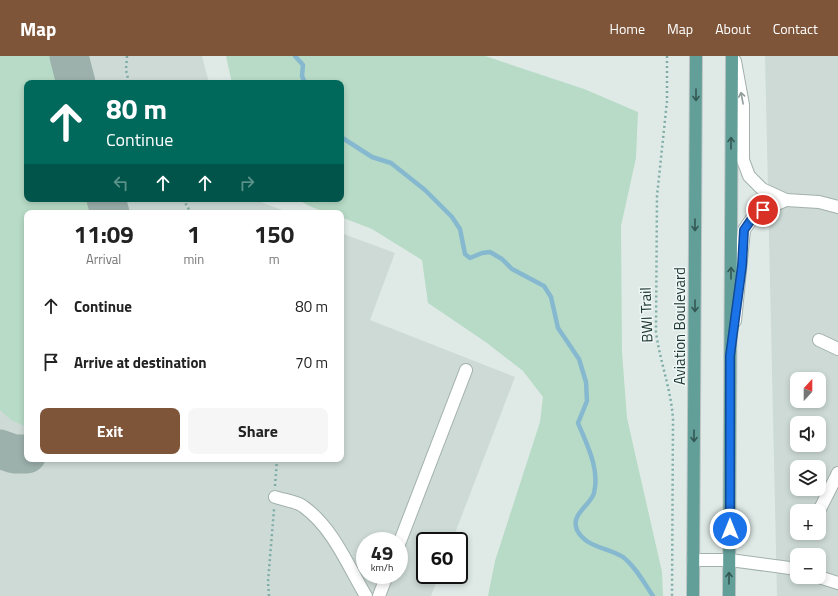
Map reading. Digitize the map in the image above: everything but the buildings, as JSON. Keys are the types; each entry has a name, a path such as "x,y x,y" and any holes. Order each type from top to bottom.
{"main road":[{"name":"Aviation Boulevard","path":"693,596 696,56"},
{"path":"729,596 733,56"}],"lane":[{"path":"733,56 743,105 743,160 749,176 762,189 786,200 819,202 838,207"},
{"path":"730,356 742,266 744,230 753,217 763,210 786,200"},
{"path":"819,340 838,349"},
{"path":"404,532 466,370"},
{"path":"822,504 838,473"},
{"path":"274,497 303,506 318,521 334,540 366,596"},
{"path":"693,560 730,560 790,567"},
{"path":"826,579 838,583"},
{"path":"379,596 384,584"}],"path":[{"path":"127,56 126,70 128,80"},
{"name":"BWI Trail","path":"667,56 667,101 657,196 656,332 658,350 672,397 672,596"},
{"path":"269,596 268,582 277,462"}],"shaded area":[{"path":"0,56 202,56 208,80 24,80 24,202 261,202 282,210 24,210 24,462 344,462 344,234 395,253 370,320 515,377 455,532 416,532 416,584 436,584 431,596 0,596"},
{"path":"765,56 838,56 838,596 777,596"}],"green space":[{"path":"0,56 52,56 58,80 24,80 24,202 91,202 93,210 24,210 24,426 11,420 0,410"},
{"path":"226,56 485,56 584,89 638,112 636,158 621,226 622,352 627,418 662,572 663,596 488,596 495,561 540,422 543,397 523,371 487,343 428,303 422,260 372,229 344,218 344,210 322,210 303,202 344,202 344,80 231,80"}],"waterway":[{"path":"295,56 303,65 302,76 304,80"},
{"path":"344,139 372,157 391,163 425,190 452,217 460,229 465,254 470,258 482,253 490,252 502,259 512,269 544,286 551,297 558,328 579,359 586,382 587,401 578,423 592,457 595,484 592,497 576,519 577,530 581,536 592,544 617,554 628,561 636,570 653,596"}],"taxiway":[{"path":"69,56 75,80"},
{"path":"107,202 109,210"},
{"path":"0,449 14,454 24,454"}],"route":[{"path":"730,529 730,356 742,266 744,230 753,217 763,210"}]}
